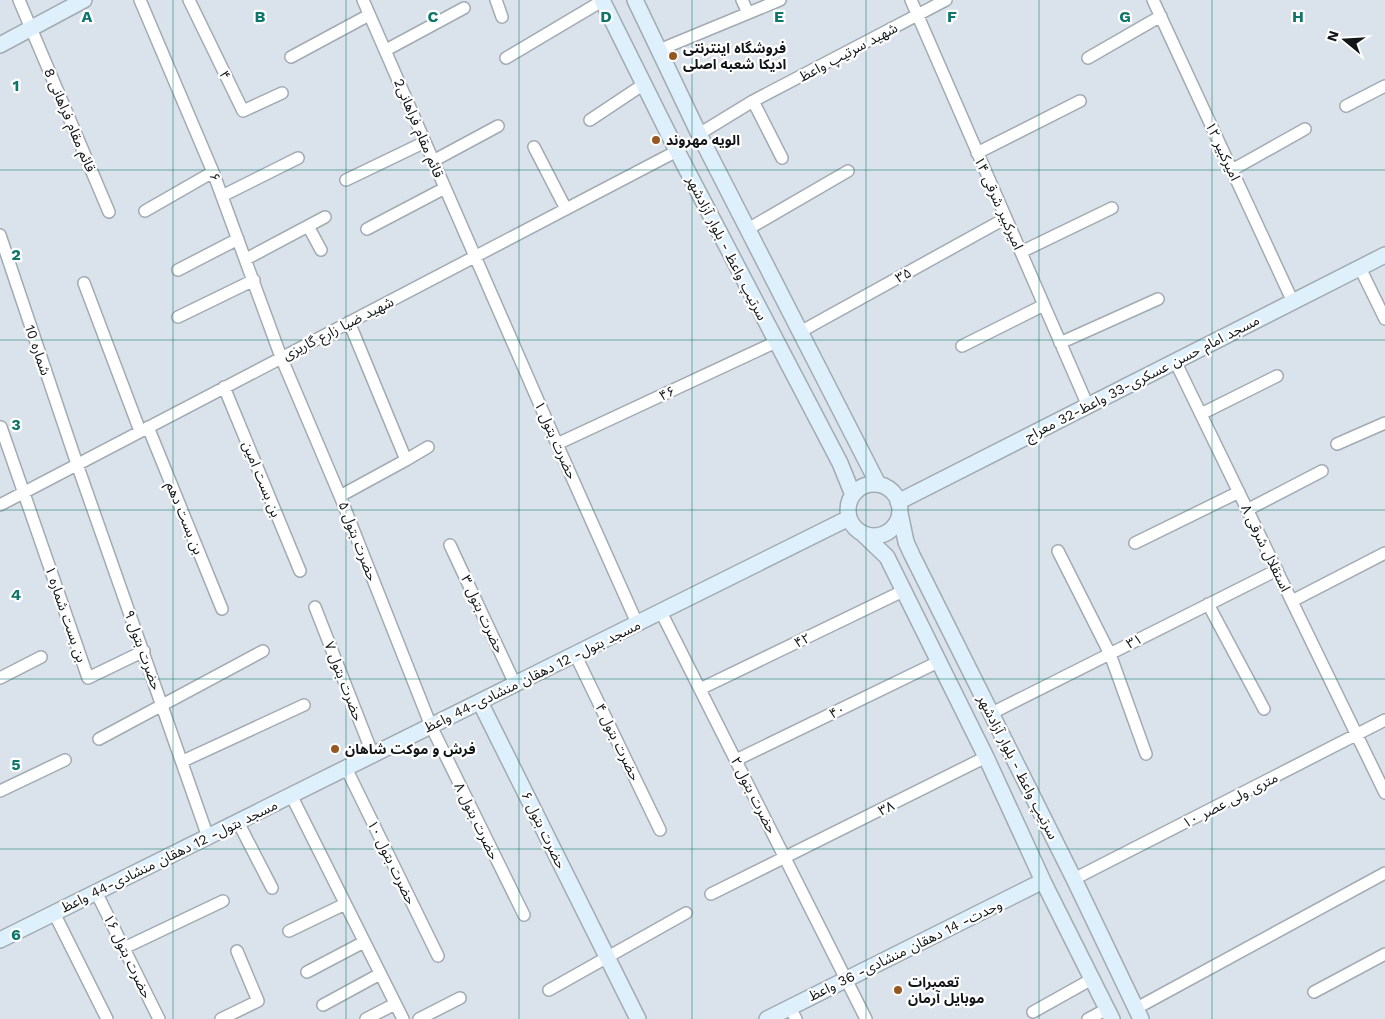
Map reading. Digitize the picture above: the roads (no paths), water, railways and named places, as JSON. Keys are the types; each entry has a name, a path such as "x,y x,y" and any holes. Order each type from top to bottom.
{"main road":[{"path":"0,44 84,0"},
{"name":"سرتیپ واعظ - بلوار آزادشهر","path":"634,0 699,134 878,484"},
{"name":"سرتیپ واعظ - بلوار آزادشهر","path":"602,1 677,151 840,463 853,495"},
{"name":"مسجد امام حسن عسکری-33 واعظ-32 معراج","path":"899,508 1088,406 1385,255"},
{"path":"878,484 891,490 899,508 898,521 886,533 879,536 870,536 863,534 853,526 849,518 849,502 853,495 864,486 878,484"},
{"name":"سرتیپ واعظ - بلوار آزادشهر","path":"899,508 909,548 1074,879 1138,1014"},
{"name":"مسجد بتول- 12 دهقان منشادی-44 واعظ","path":"1,937 208,837 849,518"},
{"name":"سرتیپ واعظ - بلوار آزادشهر","path":"863,534 887,557 986,757 1043,882 1110,1014"},
{"name":"حضرت بتول ۶","path":"480,702 638,1019"},
{"name":"وحدت- 14 دهقان منشادی- 36 واعظ","path":"767,1019 793,1013 846,979 1043,882"}],"street":[{"name":"8 قائم مقام فراهانی","path":"19,0 109,212"},
{"name":"۶","path":"140,0 213,172 281,357"},
{"name":"۴","path":"189,0 243,111 282,94"},
{"path":"496,0 502,17"},
{"path":"742,0 748,13"},
{"path":"659,50 780,0"},
{"name":"۱۴ امیرکبیر شرقی","path":"911,0 1088,406"},
{"name":"شهید سرتیپ واعظ","path":"699,134 753,101 946,0"},
{"name":"امیرکبیر ۱۲","path":"1153,0 1293,302"},
{"path":"506,58 602,1"},
{"path":"291,58 368,5"},
{"name":"2قائم مقام فراهانی","path":"368,5 475,257"},
{"path":"386,50 464,8"},
{"path":"1088,58 1161,16"},
{"path":"590,120 644,84"},
{"path":"1346,106 1385,86"},
{"path":"753,101 782,158"},
{"path":"977,153 1080,101"},
{"path":"433,161 498,126"},
{"path":"1232,170 1305,129"},
{"path":"346,180 425,142"},
{"path":"534,147 566,209"},
{"name":"شهید ضیا زارع گاریزی","path":"0,505 677,151"},
{"path":"222,196 298,158"},
{"path":"748,229 848,171"},
{"path":"145,211 213,172"},
{"path":"367,229 445,188"},
{"path":"1021,252 1112,208"},
{"path":"246,259 324,217"},
{"name":"۳۵","path":"800,332 1006,218"},
{"path":"308,226 321,250"},
{"name":"شماره 10","path":"0,235 77,464"},
{"path":"178,270 238,240"},
{"name":"حضرت بتول ۱","path":"475,257 638,623"},
{"path":"1360,268 1385,319"},
{"path":"178,317 254,280"},
{"name":"بن بست دهم","path":"84,283 144,429 222,609"},
{"path":"1060,343 1158,300"},
{"path":"962,346 1044,305"},
{"path":"349,322 406,460"},
{"name":"۴۶","path":"557,444 776,342"},
{"name":"حضرت بتول ۵","path":"281,357 340,496 431,726"},
{"name":"استقلال شرقی ۸","path":"1175,361 1385,793"},
{"path":"1201,414 1276,376"},
{"name":"بن بست امین","path":"224,387 300,571"},
{"path":"1337,444 1385,422"},
{"path":"1,426 23,493"},
{"path":"340,496 428,447"},
{"name":"حضرت بتول ۹","path":"77,464 183,761 208,837"},
{"path":"1247,510 1322,470"},
{"path":"1135,543 1239,492"},
{"name":"بن بست شماره ۱","path":"23,493 88,678 144,651"},
{"name":"حضرت بتول ۳","path":"450,545 516,684"},
{"path":"1058,551 1110,654 1146,754"},
{"path":"1292,601 1385,553"},
{"name":"۳۱","path":"992,713 1277,570"},
{"name":"۴۲","path":"700,689 903,591"},
{"path":"1208,604 1264,709"},
{"name":"حضرت بتول ۷","path":"315,607 373,755"},
{"name":"حضرت بتول ۲","path":"661,612 866,1019"},
{"path":"99,740 162,704 263,651"},
{"name":"حضرت بتول ۴","path":"575,654 660,830"},
{"path":"0,678 41,657"},
{"name":"۴۰","path":"736,760 938,662"},
{"path":"183,761 304,705"},
{"name":"۱۰ متری ولی عصر","path":"1074,879 1385,720"},
{"name":"حضرت بتول ۸","path":"431,726 524,915"},
{"name":"۳۸","path":"711,894 986,757"},
{"path":"0,791 65,760"},
{"name":"حضرت بتول ۱۰","path":"346,768 438,956"},
{"path":"291,795 403,1019"},
{"path":"238,822 272,888"},
{"path":"1138,1014 1385,873"},
{"name":"حضرت بتول ۱۶","path":"96,892 159,1019"},
{"path":"124,948 223,901"},
{"path":"289,931 345,904"},
{"path":"54,913 107,1019"},
{"path":"549,990 686,913"},
{"path":"307,972 364,942"},
{"path":"221,1019 258,1001 237,951"},
{"path":"1314,992 1385,954"},
{"path":"323,1005 380,974"},
{"path":"1033,1012 1092,979"},
{"path":"419,1019 460,998"},
{"path":"366,1019 395,1004"},
{"path":"1088,1019 1110,1014"}],"place":[{"name":"فروشگاه اینترنتی ادیکا شعبه اصلی","path":"673,56"},
{"name":"الویه مهروند","path":"656,140"},
{"name":"فرش و موکت شاهان","path":"335,749"},
{"name":"تعمیرات موبایل آرمان","path":"898,990"}]}
